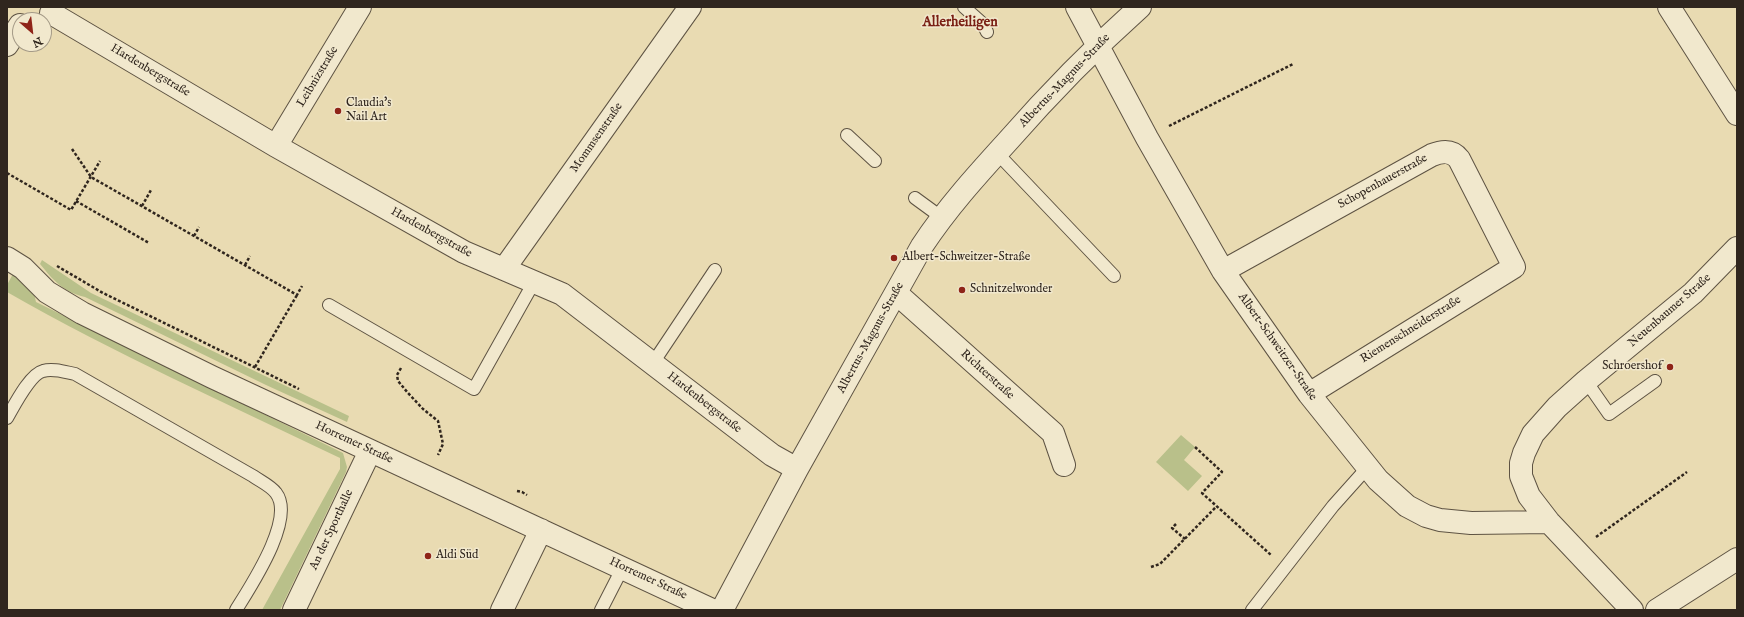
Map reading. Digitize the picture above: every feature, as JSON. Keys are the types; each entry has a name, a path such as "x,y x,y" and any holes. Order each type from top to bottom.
{"street":[{"name":"Leibnizstraße","path":"276,146 360,7"},
{"name":"Mommsenstraße","path":"504,269 690,7"},
{"name":"Albert-Schweitzer-Straße","path":"1077,7 1147,138 1223,271 1309,394 1367,468 1400,501 1433,519 1447,522 1471,523 1549,522"},
{"name":"Albertus-Magnus-Straße","path":"722,610 797,469 922,246 942,217 997,153 1097,45 1140,7"},
{"path":"1670,7 1737,114"},
{"name":"Hardenbergstraße","path":"52,16 276,146 464,252 562,294 772,455 797,469"},
{"name":"Schopenhauerstraße","path":"1223,271 1426,158 1441,152 1450,153 1459,159 1514,267"},
{"name":"Neuenbaumer Straße","path":"1632,610 1549,522 1526,491 1521,476 1521,463 1528,443 1544,421 1586,381 1693,293 1737,248"},
{"name":"Horremer Straße","path":"7,258 23,268 47,292 82,313 212,377 623,567 712,610"},
{"name":"Riemenschneiderstraße","path":"1309,394 1514,267"},
{"name":"Richterstraße","path":"896,293 1053,434 1064,465"},
{"name":"An der Sporthalle","path":"294,610 370,451"},
{"path":"502,610 541,530"},
{"path":"1657,610 1737,559"}],"lane":[{"path":"964,7 983,24 987,32"},
{"path":"846,134 875,161"},
{"path":"997,153 1114,276"},
{"path":"916,198 942,217"},
{"path":"653,363 715,270"},
{"path":"329,305 474,389 534,282"},
{"path":"7,418 28,383 42,370 59,370 74,374 253,476 276,493 280,506 278,529 264,562 236,610"},
{"path":"1586,381 1609,414 1655,381"},
{"path":"1252,610 1332,506 1367,468"},
{"path":"600,610 623,567"},
{"path":"1262,610 1264,596"}],"path":[{"path":"1147,138 1292,64"},
{"path":"72,149 91,177 297,295"},
{"path":"7,173 71,210 100,161"},
{"path":"142,206 151,190"},
{"path":"76,201 149,243"},
{"path":"194,236 199,227"},
{"path":"245,265 250,256"},
{"path":"55,265 103,293 304,391"},
{"path":"255,367 302,286"},
{"path":"402,366 397,375 398,381 423,409 438,421 443,444 437,456"},
{"path":"1195,448 1222,472 1202,493 1285,568"},
{"path":"1577,551 1687,472"},
{"path":"1151,566 1160,564 1216,507"},
{"path":"1176,524 1172,528 1185,539"}],"green space":[{"path":"42,260 91,293 349,416 347,422 266,385 85,297 65,289 50,276 40,264"},
{"path":"14,272 33,289 36,302 343,453 347,467 346,472 280,610 262,610 340,469 340,458 130,358 7,292 7,285"},
{"path":"1181,435 1195,447 1184,460 1202,476 1188,491 1156,462"}],"place":[{"name":"Claudia's Nail Art","path":"338,111"},
{"name":"Albert-Schweitzer-Straße","path":"894,258"},
{"name":"Schnitzelwonder","path":"962,290"},
{"name":"Schroershof","path":"1670,367"},
{"name":"Aldi Süd","path":"428,556"}],"district":[{"name":"Allerheiligen","path":"960,23"}]}
